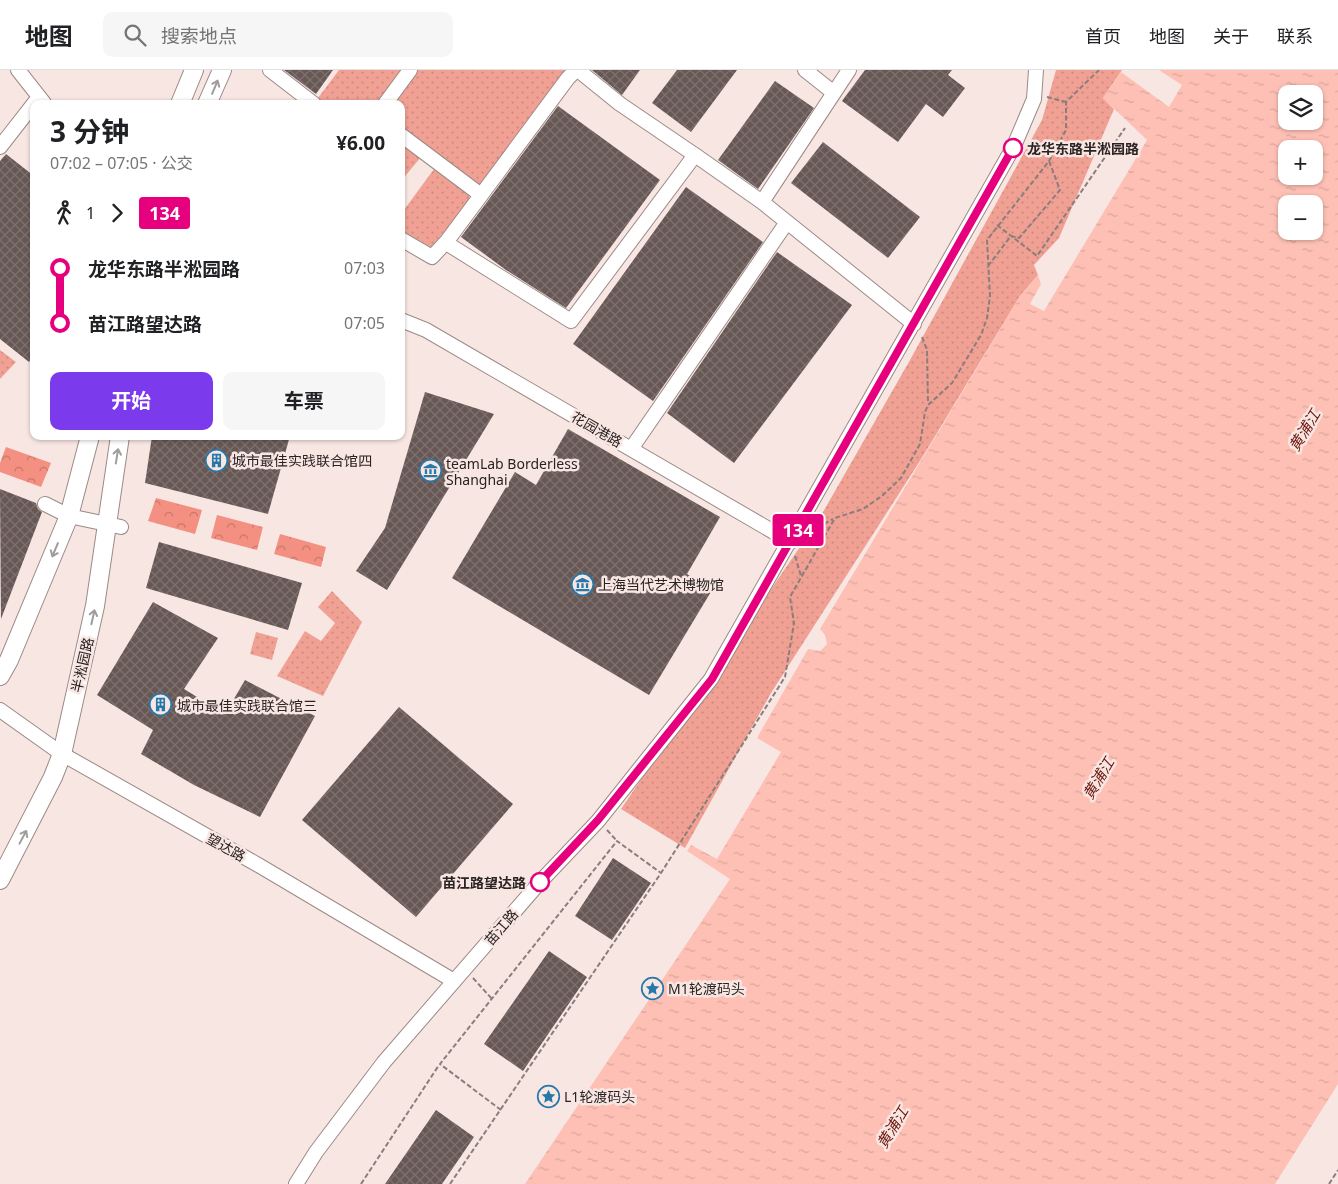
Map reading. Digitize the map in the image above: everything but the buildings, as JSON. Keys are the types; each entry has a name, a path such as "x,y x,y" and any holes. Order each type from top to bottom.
{"main road":[{"path":"182,100 194,70"},
{"path":"210,100 222,70"},
{"path":"0,676 9,660 69,516 89,440"},
{"name":"半淞园路","path":"0,880 62,754 114,526 120,440"}],"street":[{"path":"18,70 42,100"},
{"path":"270,70 309,100"},
{"path":"389,100 410,70"},
{"path":"405,241 432,257 447,241 568,78 577,70 620,104 762,202 914,324"},
{"path":"804,70 834,93"},
{"path":"762,202 849,70"},
{"name":"苗江路","path":"296,1184 316,1152 384,1062 598,820 712,679 1014,146 1026,121 1035,94 1036,70"},
{"path":"0,147 30,113"},
{"path":"405,138 481,195"},
{"path":"447,241 451,246 571,321 695,155"},
{"path":"631,449 788,222"},
{"name":"花园港路","path":"405,322 426,330 791,542"},
{"path":"45,504 69,516 114,526"},
{"name":"望达路","path":"0,710 62,754 260,866 454,982"}],"path":[{"path":"928,404 952,383 981,335 989,308 987,240 1049,161 1066,130 1066,102 1099,70"},
{"path":"1035,94 1066,102"},
{"path":"997,225 1037,256 1125,128"},
{"path":"1012,236 1019,238 1060,190 1049,161"},
{"path":"987,267 1012,236"},
{"path":"801,576 791,542 835,518 864,509 882,496 901,478 920,444 928,404 927,350 914,324"},
{"path":"450,1184 661,873 785,677 794,623 790,597 835,518"},
{"path":"361,1184 440,1064 617,841 661,873"},
{"path":"465,969 492,1000"},
{"path":"440,1064 501,1110"},
{"path":"1329,1184 1338,1170"}],"shaded area":[{"path":"339,70 402,70 380,100 320,100 318,98"},
{"path":"417,70 565,70 481,186 405,130 405,100 394,100"},
{"path":"1056,70 1122,70 1103,98 1114,109 1059,238 1034,265 1038,275 1020,296 920,461 771,693 685,848 621,809 819,519 910,360 1042,120"},
{"path":"405,145 421,157 405,176"},
{"path":"434,169 469,194 469,203 431,247 405,232 405,209"},
{"path":"0,350 16,362 0,379"},
{"path":"332,591 362,622 323,696 277,676 305,631 321,641 335,623 318,607"},
{"path":"256,632 278,638 272,660 250,654"}],"green space":[{"path":"6,447 51,463 41,487 0,472 0,463"},
{"path":"156,498 202,510 195,534 148,521"},
{"path":"217,515 263,527 257,550 211,538"},
{"path":"280,534 326,547 321,567 274,554"}],"water":[{"name":"黄浦江","path":"1159,70 1338,70 1338,1084 1275,1184 525,1184 730,879 687,851 691,845 717,859 781,752 757,738 808,649 820,651 827,644 825,635 820,629 1020,296 1038,275 1041,284 1030,304 1044,311 1147,140 1103,98 1121,72 1169,107 1182,85"}],"bus line":[{"name":"134","path":"540,882 598,820 712,679 1013,148"}],"place":[{"name":"龙华东路半淞园路","path":"1013,148"},
{"name":"城市最佳实践联合馆四","path":"216,460"},
{"name":"teamLab Borderless Shanghai","path":"430,471"},
{"name":"上海当代艺术博物馆","path":"582,584"},
{"name":"城市最佳实践联合馆三","path":"161,705"},
{"name":"苗江路望达路","path":"540,882"},
{"name":"M1轮渡码头","path":"652,988"},
{"name":"L1轮渡码头","path":"548,1096"}]}
